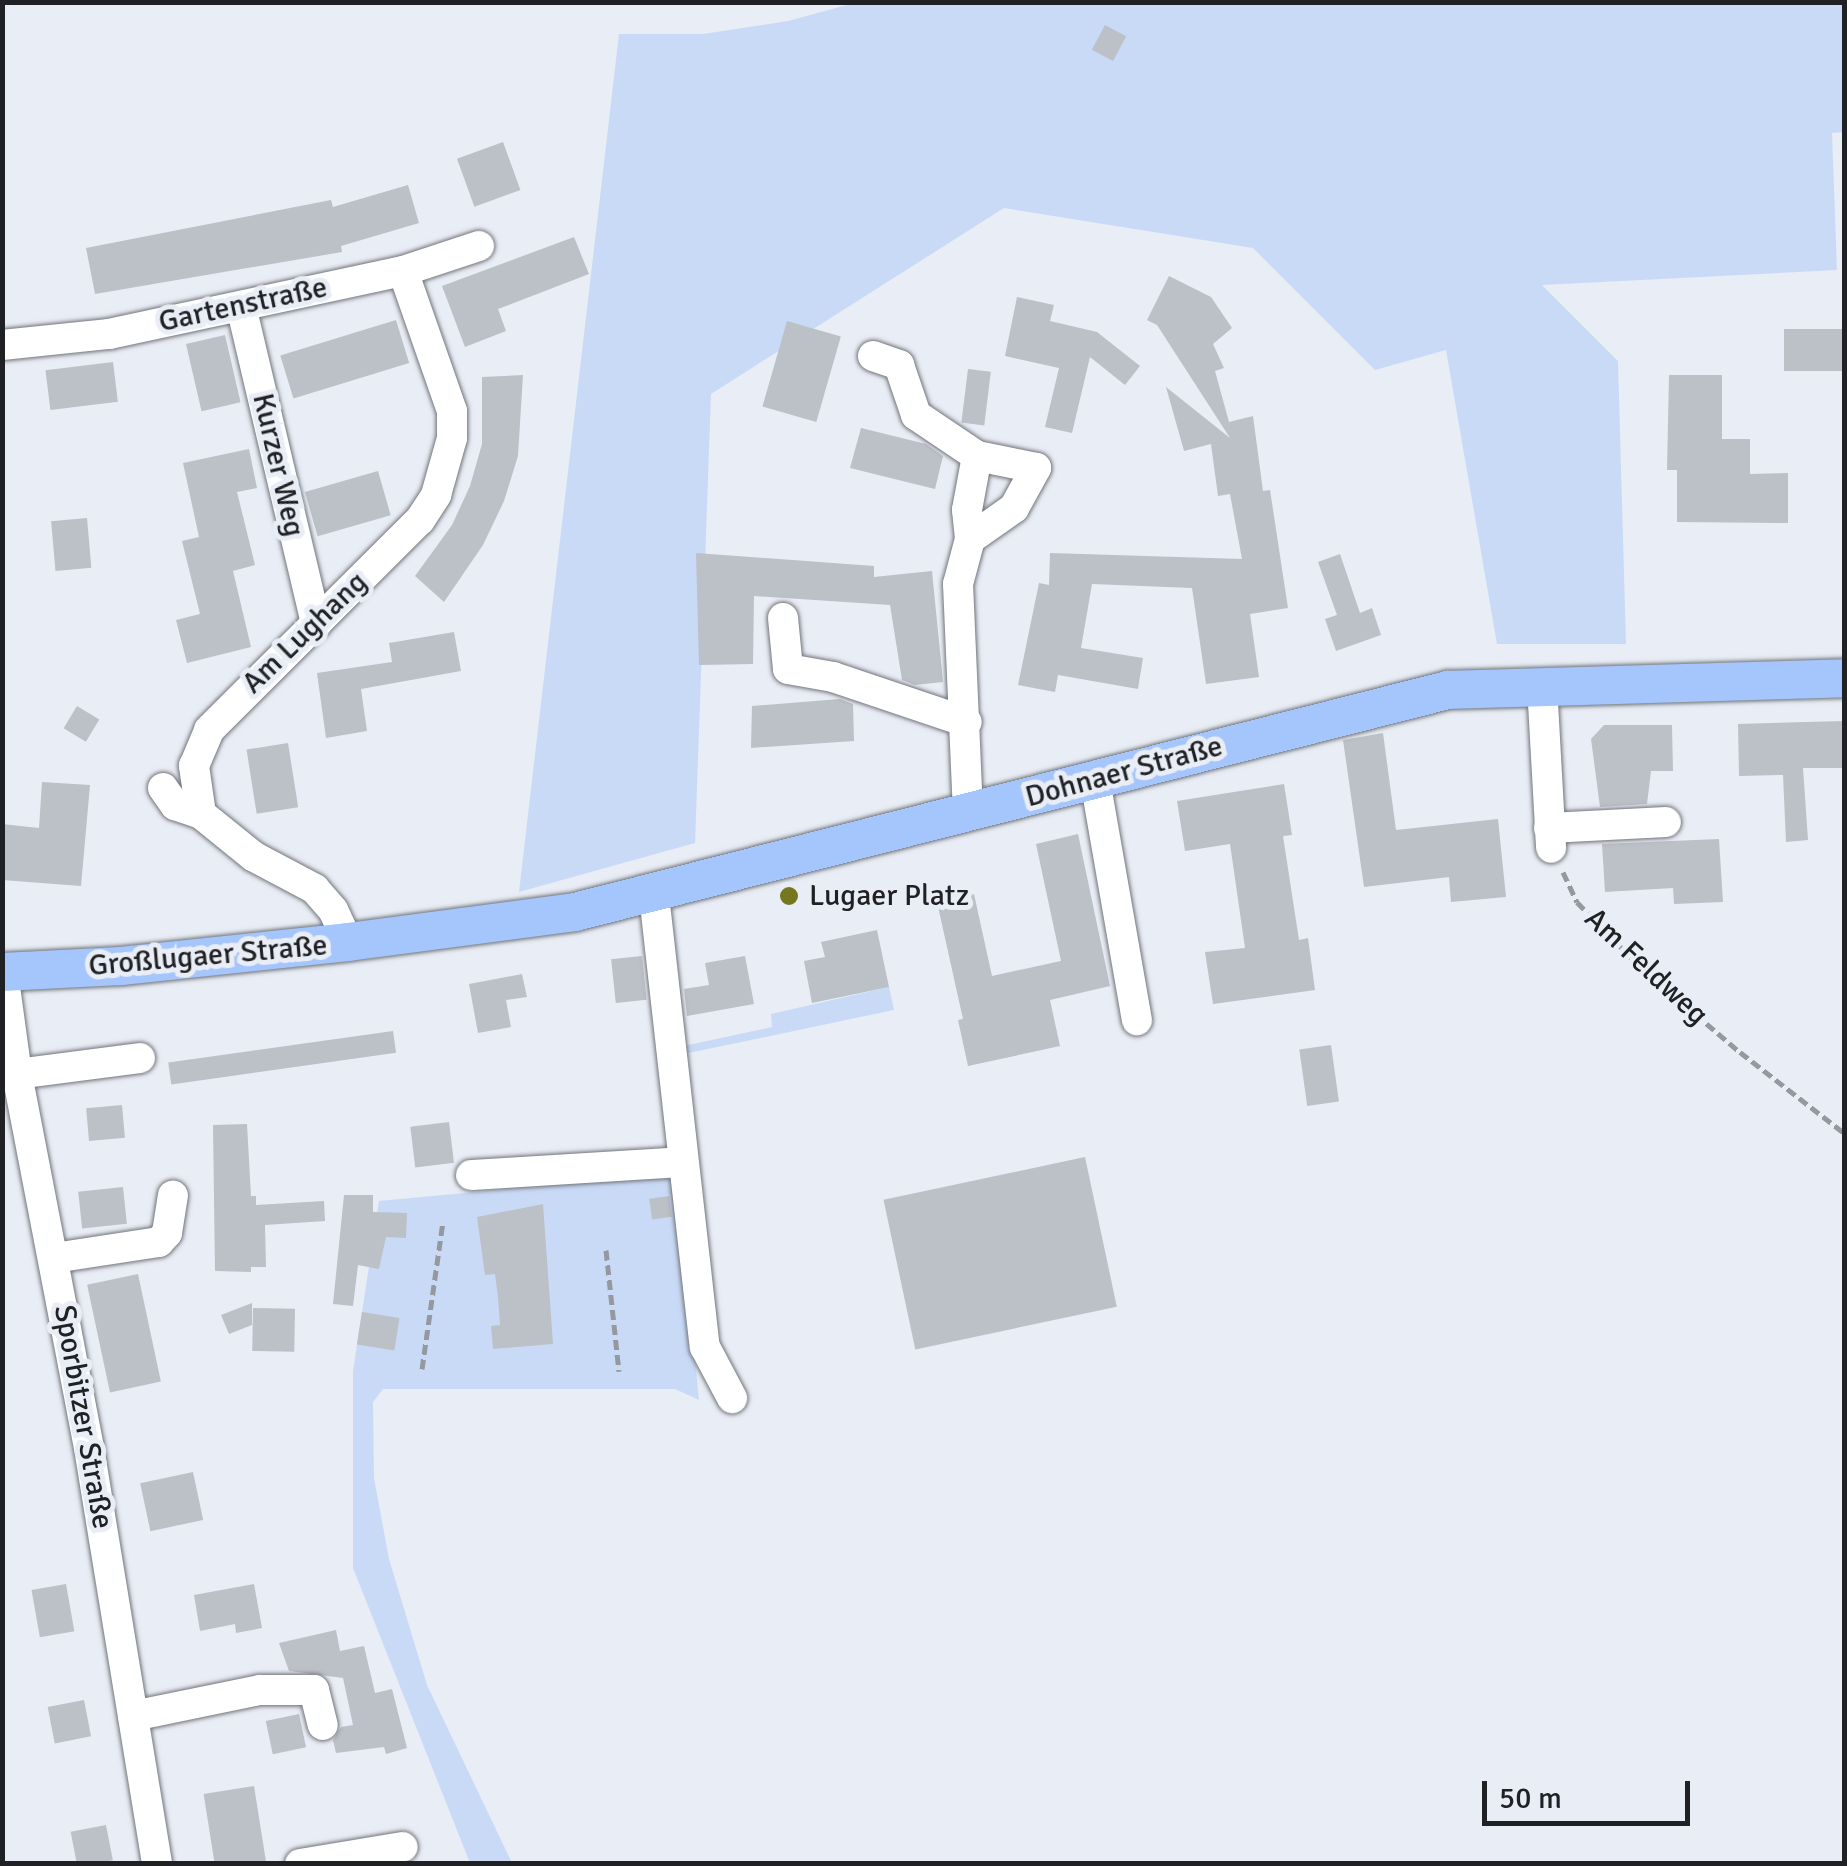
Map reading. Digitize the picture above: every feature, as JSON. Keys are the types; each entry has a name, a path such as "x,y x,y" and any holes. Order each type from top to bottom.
{"main road":[{"name":"Dohnaer Straße","path":"412,933 574,912 654,894 1414,697 1493,686 1844,678"},
{"name":"Großlugaer Straße","path":"3,972 121,966 412,933"}],"street":[{"name":"Gartenstraße","path":"2,345 109,334 403,271 479,246"},
{"name":"Am Lughang","path":"201,814 194,766 209,730 420,520 446,465 452,411 403,271"},
{"name":"Kurzer Weg","path":"241,306 316,624"},
{"path":"873,356 900,365 916,415 977,456 1036,468 1014,508 970,539"},
{"path":"968,814 958,584 970,539 967,510 977,456"},
{"path":"782,618 788,670 833,677 967,722"},
{"path":"1542,684 1550,838 1666,822"},
{"path":"1095,780 1137,1020"},
{"path":"163,788 175,805 201,814 253,856 315,889 333,910 348,942"},
{"path":"654,894 705,1347 732,1398"},
{"name":"Sporbitzer Straße","path":"3,972 16,1074 54,1258 157,1864"},
{"path":"16,1074 140,1058"},
{"path":"471,1176 683,1162"},
{"path":"54,1258 159,1242 168,1233 173,1195"},
{"path":"133,1716 260,1690 314,1690 323,1725"},
{"path":"300,1864 402,1848"}],"path":[{"name":"Am Feldweg","path":"1550,838 1577,902 1638,965 1844,1133"},
{"path":"422,1369 443,1222"},
{"path":"606,1250 619,1371"}],"shaded area":[{"path":"858,2 1844,3 1844,132 1832,133 1837,270 1542,285 1618,361 1626,644 1497,644 1446,350 1375,370 1253,248 1004,208 711,394 695,843 519,892 619,34 703,34 788,21"},
{"path":"889,987 894,1010 679,1055 679,1047 772,1027 771,1014"},
{"path":"677,1173 699,1400 675,1389 383,1389 373,1402 374,1478 389,1559 427,1685 512,1863 470,1863 353,1568 353,1371 379,1201"}],"building":[{"path":"1105,25 1126,36 1113,61 1092,50"},
{"path":"503,142 520,190 474,207 457,159"},
{"path":"408,185 419,223 341,246 342,252 95,294 86,248 331,200 333,207"},
{"path":"574,237 589,274 498,309 506,331 465,347 442,286"},
{"path":"1169,276 1211,297 1232,328 1213,344 1224,368 1215,371 1229,422 1253,416 1263,491 1270,490 1288,608 1250,614 1259,677 1206,684 1192,588 1092,584 1081,648 1143,658 1138,689 1058,675 1055,692 1018,685 1039,583 1049,585 1050,553 1242,559 1230,494 1218,496 1211,444 1184,451 1166,387 1230,438 1157,325 1147,320"},
{"path":"1017,297 1054,305 1050,321 1097,332 1140,366 1125,385 1090,357 1072,433 1045,427 1059,368 1005,356"},
{"path":"396,320 409,363 293,398 280,355"},
{"path":"787,321 841,336 816,422 762,407"},
{"path":"1784,329 1844,329 1844,371 1784,371"},
{"path":"225,335 241,402 202,411 186,344"},
{"path":"113,362 118,402 50,410 46,370"},
{"path":"968,369 991,372 984,425 961,423"},
{"path":"523,375 518,456 504,501 483,545 444,602 415,576 452,525 470,486 482,444 482,377"},
{"path":"1669,375 1722,375 1722,439 1750,439 1750,474 1788,473 1788,523 1677,522 1677,470 1667,470"},
{"path":"861,428 926,444 943,456 935,489 850,468"},
{"path":"249,449 257,488 237,492 255,565 233,571 251,647 187,663 176,620 200,614 182,541 199,537 183,463"},
{"path":"378,471 391,515 318,536 305,492"},
{"path":"87,518 91,568 55,571 51,521"},
{"path":"696,553 874,566 874,577 932,571 943,682 915,685 902,680 890,605 754,596 753,664 699,665"},
{"path":"1340,554 1360,613 1372,608 1381,635 1336,651 1325,619 1337,615 1318,562"},
{"path":"454,632 461,671 361,689 367,731 326,738 317,673 392,662 389,643"},
{"path":"840,699 853,704 854,741 751,748 752,706"},
{"path":"77,706 99,719 86,742 64,728"},
{"path":"1844,721 1844,768 1803,768 1808,840 1786,842 1783,775 1739,776 1738,724"},
{"path":"1604,725 1672,725 1673,771 1651,771 1647,804 1600,807 1591,739"},
{"path":"1383,733 1396,830 1498,819 1506,897 1451,902 1449,877 1364,887 1343,740"},
{"path":"288,743 298,807 257,814 247,750"},
{"path":"42,782 90,785 81,886 2,880 2,824 39,828"},
{"path":"1284,784 1292,835 1283,836 1299,940 1308,938 1315,990 1213,1004 1205,952 1245,948 1230,844 1185,851 1177,801"},
{"path":"1078,834 1110,986 1050,1000 1060,1046 968,1066 958,1020 963,1019 937,902 974,894 992,976 1061,961 1036,844"},
{"path":"1719,839 1723,902 1674,904 1673,888 1605,892 1602,844"},
{"path":"877,930 889,987 812,1003 804,961 825,957 821,942"},
{"path":"642,956 647,1000 616,1003 611,959"},
{"path":"745,956 754,1004 687,1016 684,989 709,985 705,963"},
{"path":"522,974 527,997 506,1000 511,1027 478,1033 469,984"},
{"path":"393,1031 396,1053 171,1084 168,1063"},
{"path":"1331,1045 1339,1101 1307,1106 1299,1049"},
{"path":"122,1105 125,1138 89,1141 86,1108"},
{"path":"449,1122 454,1163 415,1167 410,1127"},
{"path":"247,1124 251,1196 256,1196 256,1205 324,1201 325,1221 265,1225 266,1267 251,1267 251,1272 215,1271 213,1125"},
{"path":"1085,1157 1117,1307 915,1349 884,1200"},
{"path":"123,1187 127,1224 82,1229 78,1192"},
{"path":"344,1195 373,1195 373,1212 407,1213 406,1238 386,1237 379,1269 358,1265 353,1306 333,1304"},
{"path":"669,1196 672,1217 652,1220 649,1199"},
{"path":"543,1204 553,1344 493,1349 491,1326 500,1325 498,1297 495,1274 485,1275 477,1217"},
{"path":"138,1274 161,1382 110,1392 87,1285"},
{"path":"252,1303 252,1325 229,1334 221,1315"},
{"path":"253,1308 295,1309 294,1352 252,1351"},
{"path":"362,1312 400,1318 394,1351 357,1345"},
{"path":"193,1472 203,1520 150,1531 140,1483"},
{"path":"66,1584 74,1631 40,1637 32,1590"},
{"path":"254,1584 262,1628 236,1633 235,1624 200,1631 194,1595"},
{"path":"336,1630 340,1651 364,1646 375,1693 392,1689 407,1748 386,1754 384,1747 336,1753 333,1740 341,1727 353,1725 343,1678 289,1671 279,1643"},
{"path":"84,1700 91,1736 55,1743 48,1707"},
{"path":"299,1714 306,1747 273,1754 266,1721"},
{"path":"254,1786 266,1864 215,1864 204,1794"},
{"path":"106,1825 113,1860 77,1864 71,1832"}],"place":[{"name":"Lugaer Platz","path":"789,896"}]}
